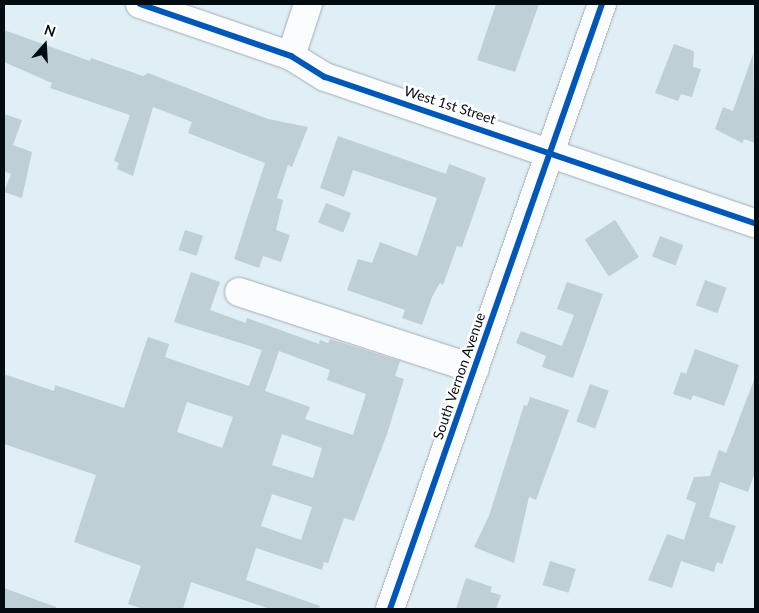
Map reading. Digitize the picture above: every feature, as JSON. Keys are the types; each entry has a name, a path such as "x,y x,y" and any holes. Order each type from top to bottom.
{"street":[{"name":"West 1st Street","path":"140,4 291,56 325,77 551,152 755,223"},
{"path":"291,56 308,4"},
{"name":"South Vernon Avenue","path":"390,609 602,4"},
{"path":"238,292 475,369"}],"building":[{"path":"496,4 539,4 515,72 477,60"},
{"path":"4,30 90,61 91,58 143,76 148,73 268,119 308,127 292,167 288,165 277,198 283,200 276,230 290,235 281,262 263,256 259,268 234,259 265,163 188,133 192,122 153,107 133,176 117,169 119,163 114,161 130,115 50,88 52,83 4,62"},
{"path":"674,44 694,51 693,67 701,69 692,97 681,94 678,101 655,93"},
{"path":"753,54 755,143 744,139 742,143 715,129 723,107 733,111"},
{"path":"4,114 22,120 13,145 32,152 22,198 4,192 11,174 4,171"},
{"path":"338,136 446,174 449,164 486,178 462,247 457,246 443,285 440,283 432,297 422,325 402,318 405,310 347,290 358,259 372,263 380,242 417,256 437,198 353,170 344,197 320,188"},
{"path":"326,203 351,213 343,233 318,222"},
{"path":"615,220 639,257 609,277 585,240"},
{"path":"185,230 203,236 197,256 179,250"},
{"path":"660,236 683,245 675,265 652,257"},
{"path":"191,272 220,282 210,310 246,323 247,318 319,344 320,340 328,343 330,339 400,361 395,376 404,379 387,434 354,521 344,518 328,563 324,562 322,570 256,548 246,580 320,606 319,609 270,609 191,582 183,609 144,609 128,604 141,566 74,542 96,475 4,444 4,374 54,391 55,385 124,408 148,337 169,344 165,357 249,386 262,350 174,322","holes":["279,351 330,370 327,380 366,394 353,435 305,419 310,407 265,391","187,402 233,417 222,448 177,432","282,434 322,448 313,478 272,465","272,494 312,507 301,540 261,526"]},
{"path":"705,280 727,288 717,313 696,305"},
{"path":"567,282 603,294 573,378 542,367 546,356 516,343 521,331 562,346 574,315 557,309"},
{"path":"695,349 739,365 724,406 693,395 691,400 673,394 681,372 686,374"},
{"path":"754,380 755,472 748,492 720,482 709,517 736,526 722,564 717,562 714,572 681,561 672,588 648,580 667,534 684,540 696,503 686,499 694,477 710,476 719,450 726,453"},
{"path":"590,384 609,391 595,428 576,422"},
{"path":"530,397 569,410 536,500 529,497 514,563 474,547 489,516 524,405 527,406"},
{"path":"550,561 576,569 569,593 543,585"},
{"path":"466,578 492,587 490,592 501,595 496,609 456,609"},
{"path":"4,588 56,607 56,609 4,609"}],"cycle path":[{"path":"140,4 291,56 325,77 755,223"},
{"path":"390,609 602,4"}]}
